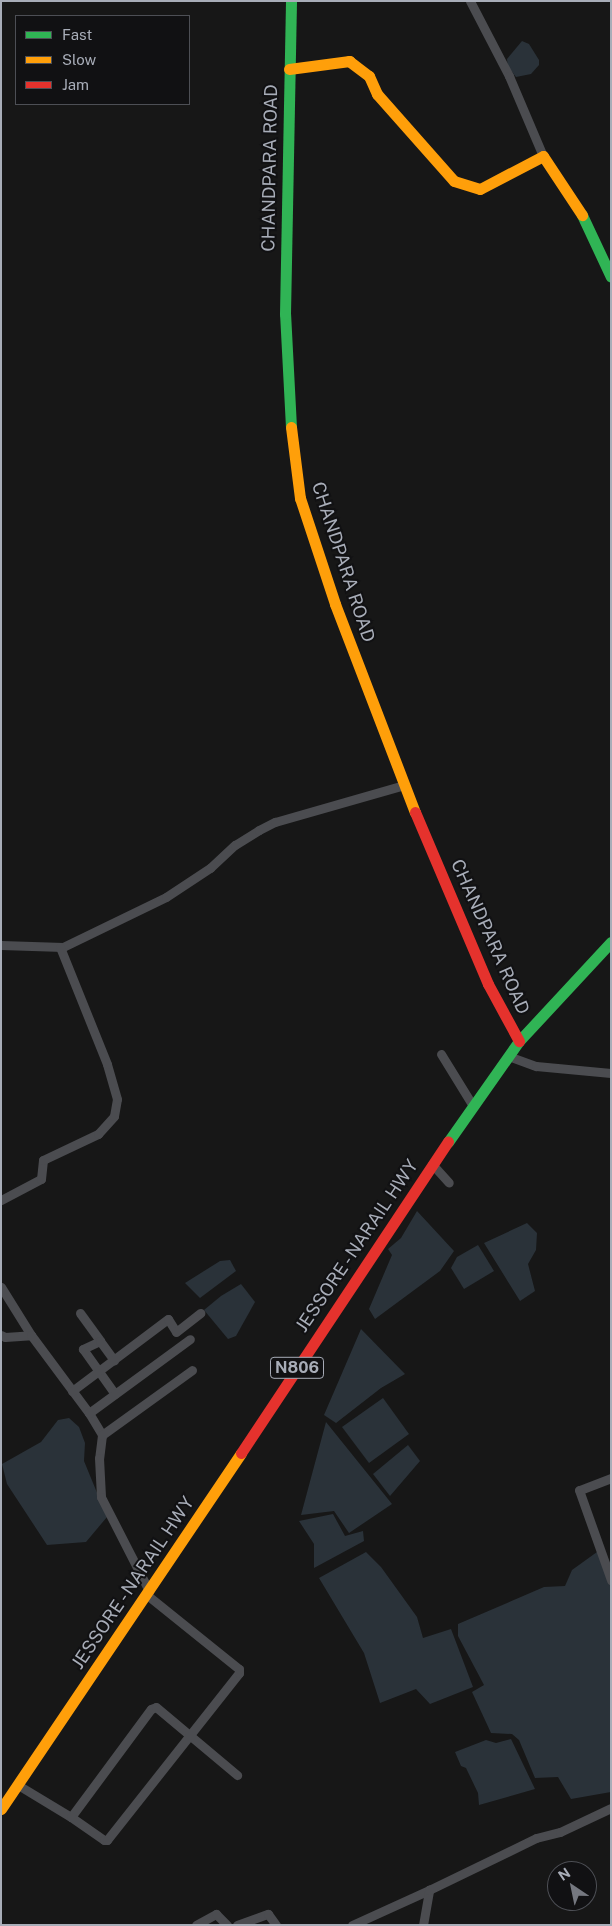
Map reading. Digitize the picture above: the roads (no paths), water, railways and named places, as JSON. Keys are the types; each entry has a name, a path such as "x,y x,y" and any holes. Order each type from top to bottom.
{"main road":[{"name":"CHANDPARA ROAD","path":"291,1 285,245 286,361 291,436 300,498 335,604 404,785 488,984 519,1041"},
{"path":"289,69 349,61 369,76 377,94 454,181 480,189 543,156 580,210 611,276"},
{"name":"JESSORE - NARAIL HWY","path":"1,1809 148,1593 378,1241 432,1164 519,1041 573,980 611,942"}],"street":[{"path":"470,1 508,76 543,156"},
{"path":"1,945 60,947 166,897 210,868 235,845 275,822 404,785"},
{"path":"1,1200 41,1179 43,1160 98,1134 114,1116 117,1099 107,1064 60,947"},
{"path":"440,1054 473,1106"},
{"path":"508,1056 536,1066 611,1073"},
{"path":"432,1164 449,1183"},
{"path":"1,1288 31,1336 89,1413 102,1435 99,1458 101,1497 148,1593 239,1671 191,1735 107,1840 104,1840 71,1817 18,1785"},
{"path":"80,1313 114,1360"},
{"path":"72,1391 168,1319 176,1332 200,1313"},
{"path":"1,1335 11,1337 31,1336"},
{"path":"89,1413 190,1339"},
{"path":"100,1341 83,1349 115,1394"},
{"path":"102,1435 192,1370"},
{"path":"611,1478 579,1490 611,1580"},
{"path":"71,1817 153,1707 156,1707 191,1735 237,1775"},
{"path":"352,1925 536,1838 560,1832 611,1808"},
{"path":"423,1925 429,1890"},
{"path":"196,1925 216,1914 226,1925"},
{"path":"237,1925 268,1914 276,1925"}]}
